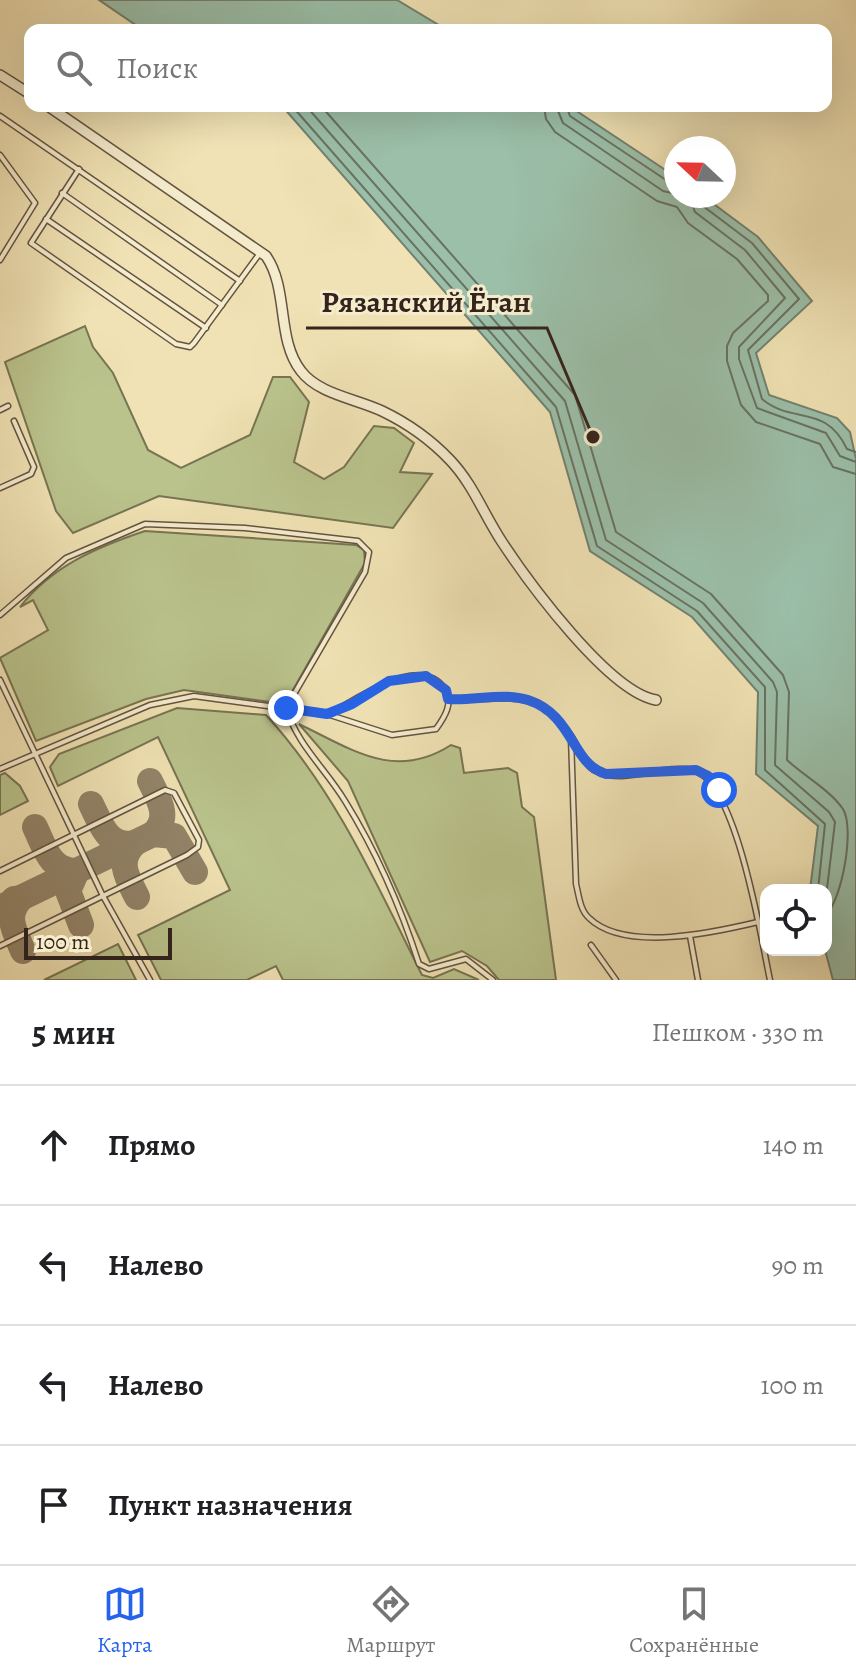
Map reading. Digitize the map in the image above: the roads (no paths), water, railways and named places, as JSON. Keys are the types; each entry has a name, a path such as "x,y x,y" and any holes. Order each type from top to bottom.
{"street":[{"path":"0,75 24,90"},
{"path":"57,112 261,251 274,271 292,355 303,375 319,386 399,420 434,444 464,476 500,539 554,612 615,676 645,698 656,700"}],"lane":[{"path":"0,116 240,281"},
{"path":"0,155 35,203 0,260"},
{"path":"79,169 31,243 183,347 194,343 261,251"},
{"path":"62,193 222,305"},
{"path":"45,218 206,328"},
{"path":"0,410 8,406"},
{"path":"0,488 33,470 14,421"},
{"path":"0,615 66,558 145,524 245,528 358,541 369,552 365,572 286,708 294,734 344,798 363,833 419,964 429,969 466,959 493,980"},
{"path":"0,769 173,698 213,697 327,714 392,735 427,733 444,718 448,699 446,690 426,676 410,676 389,681 352,704 327,714"},
{"path":"0,680 72,835 150,980"},
{"path":"448,699 478,701 507,696 526,699 546,708 571,736 588,766 606,774 684,769 708,776 719,790 734,829 770,980"},
{"path":"571,736 576,884 581,907 589,918 604,928 647,936 690,936 758,922"},
{"path":"0,871 169,790 174,793 199,840 198,847 187,855 0,946"},
{"path":"690,936 698,980"},
{"path":"591,945 616,980"}],"water":[{"path":"99,0 397,0 437,24 134,24"},
{"path":"287,112 578,112 664,169 664,208 719,208 758,237 812,301 756,353 769,395 837,418 850,432 856,459 856,980 833,980 827,956 832,956 832,884 811,884 818,826 756,774 758,692 692,617 590,551 550,412"}],"place":[{"name":"Рязанский Ёган","path":"593,437"}]}
